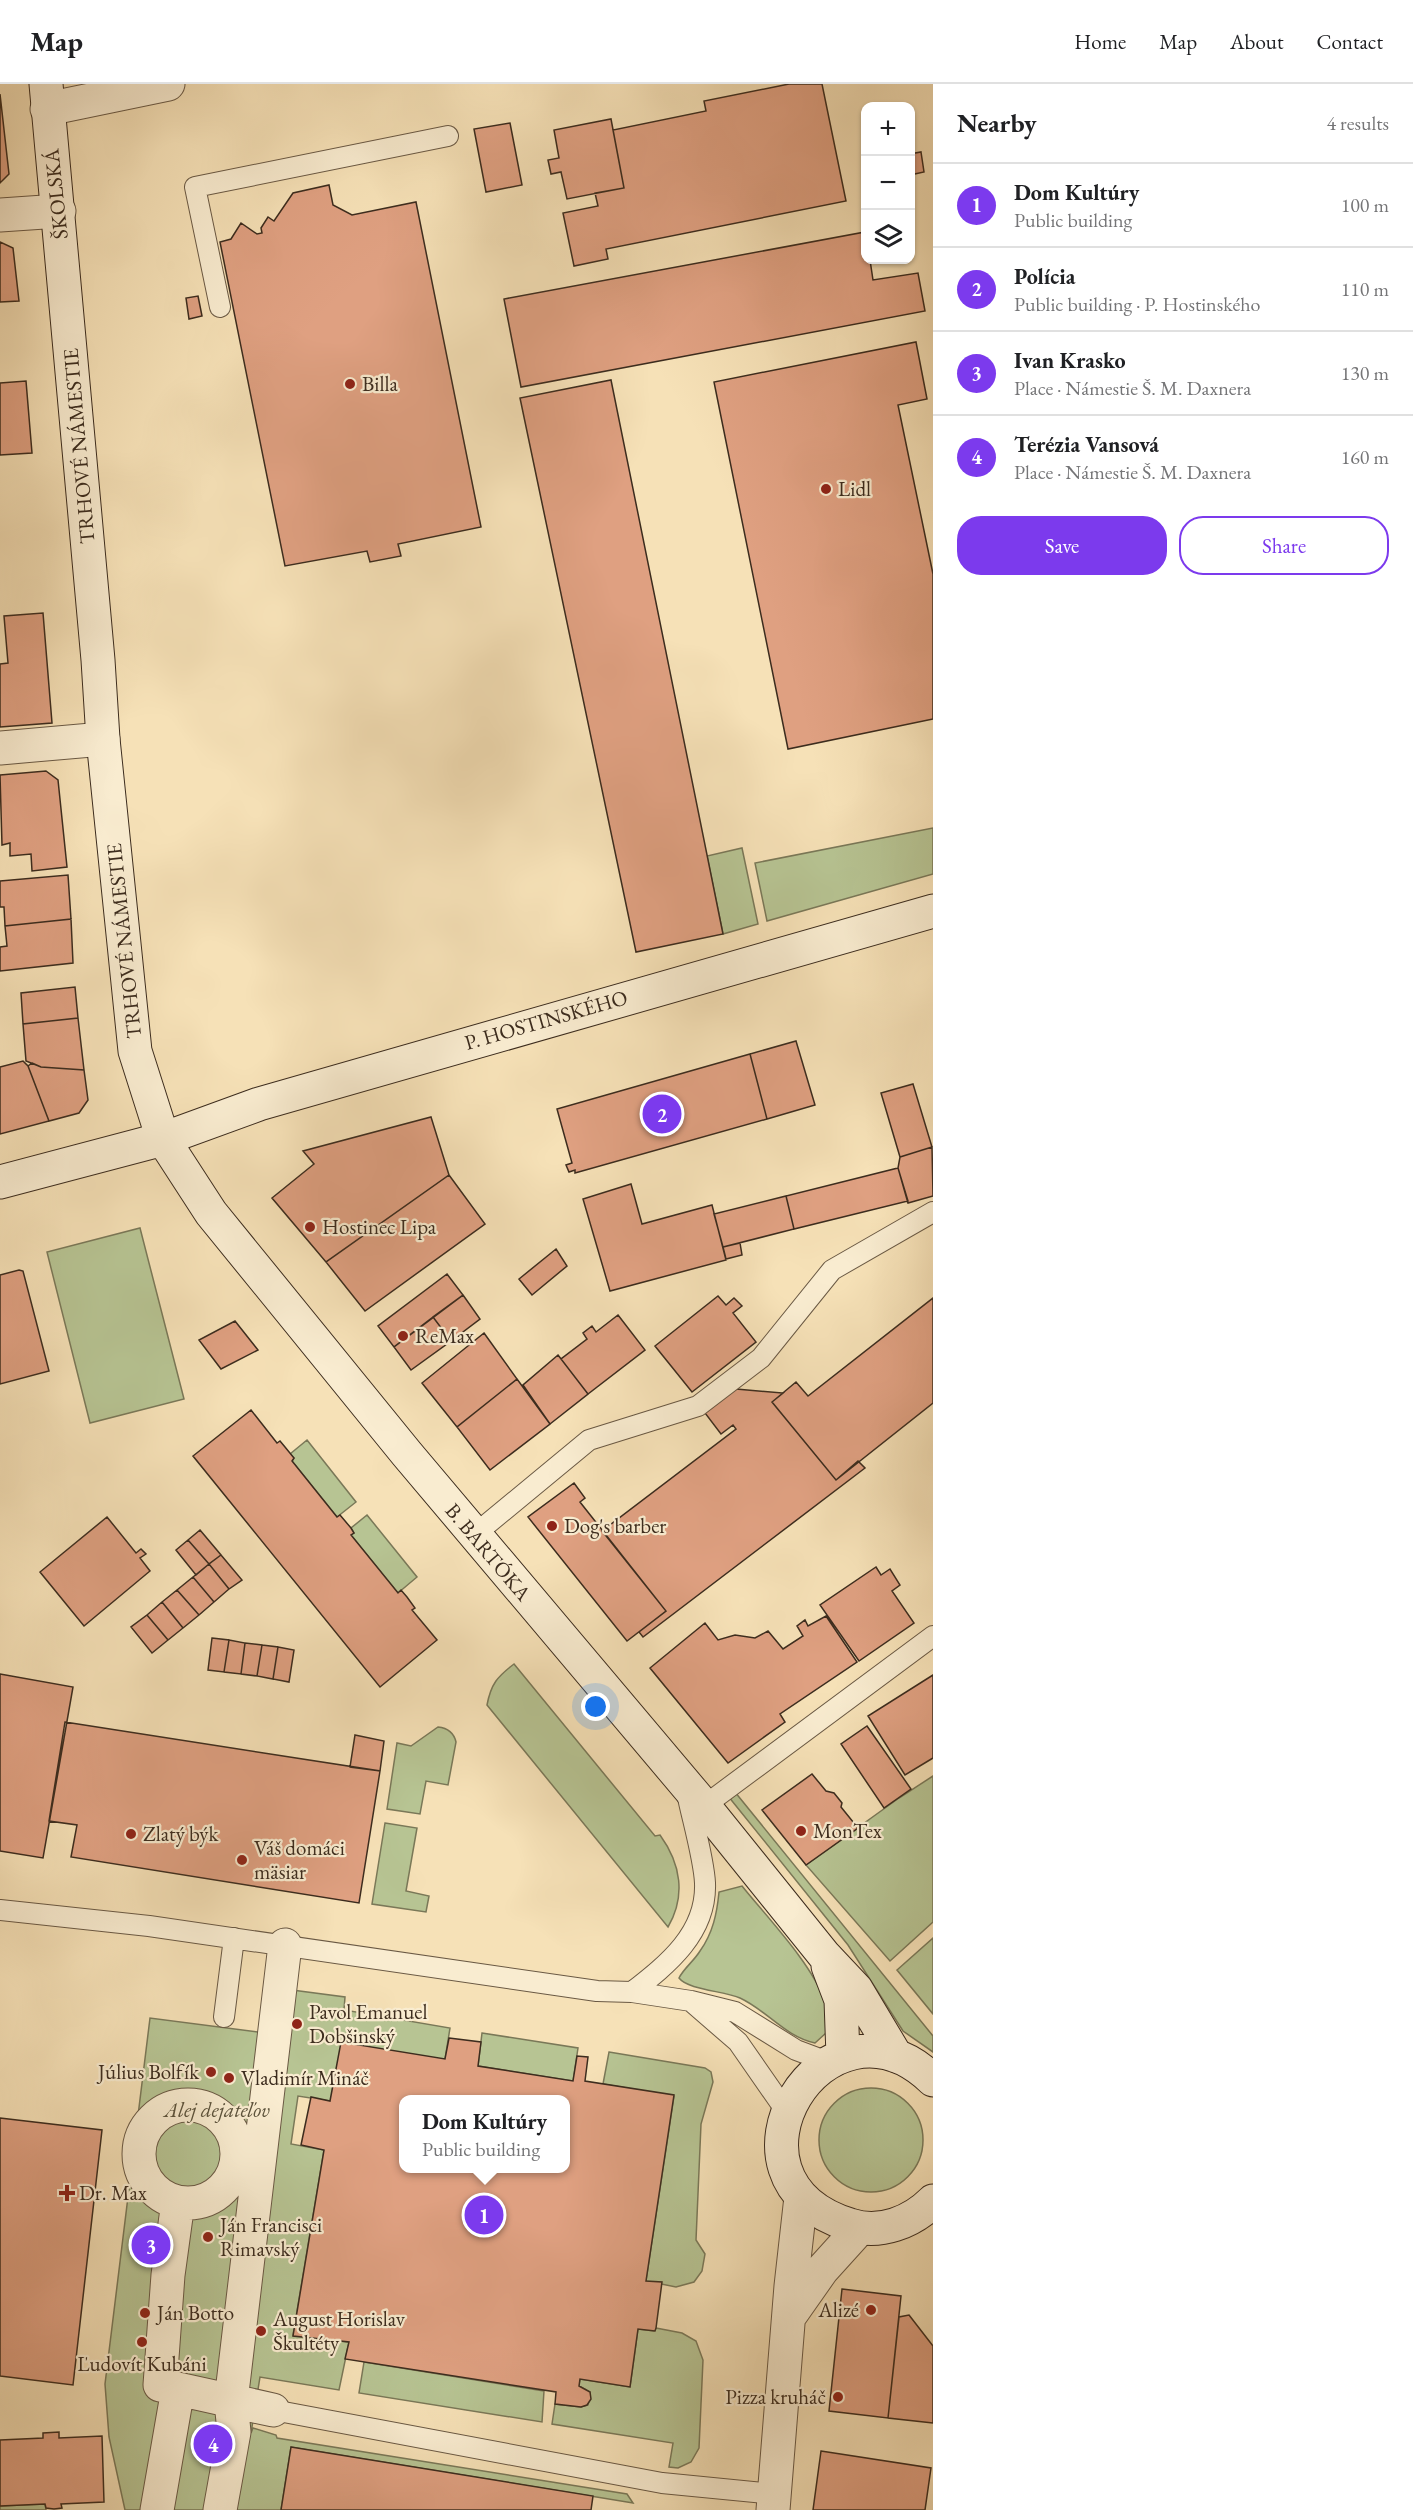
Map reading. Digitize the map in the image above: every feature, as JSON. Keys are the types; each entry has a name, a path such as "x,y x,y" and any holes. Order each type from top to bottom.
{"street":[{"path":"47,96 168,84"},
{"name":"ŠKOLSKÁ","path":"47,96 66,303"},
{"path":"0,215 59,211"},
{"name":"TRHOVÉ NÁMESTIE","path":"66,303 98,660 102,739 135,1051 163,1139"},
{"path":"0,748 102,739"},
{"name":"P. HOSTINSKÉHO","path":"0,1182 163,1139 270,1101 933,911"},
{"name":"B. BARTÓKA","path":"163,1139 211,1213 474,1535 694,1795 824,1955 856,1989 896,2056"},
{"path":"220,2510 234,2432 231,2401 248,2160 285,1946"},
{"name":"B. BARTÓKA","path":"824,1955 841,2000 836,2059"},
{"path":"929,2212 893,2226 860,2229 828,2218 801,2197 786,2171 781,2141 786,2111 802,2083 836,2059 870,2052 896,2056 921,2069 933,2080"},
{"path":"178,2106 196,2106 213,2112 227,2124 248,2160 233,2174 224,2189 210,2199 194,2203 178,2202 160,2195 146,2181 140,2163 140,2144 147,2127 160,2113 178,2106"},
{"path":"774,2502 788,2318 801,2197"},
{"path":"178,2202 168,2275 160,2385 273,2410"},
{"path":"788,2318 822,2270 860,2229"},
{"path":"157,2510 178,2389"}],"lane":[{"path":"220,307 195,188 448,136"},
{"path":"474,1535 589,1440 698,1406 761,1358 832,1270 933,1212"},
{"path":"632,1992 663,1968 683,1947 700,1920 705,1883 694,1795 933,1636"},
{"path":"0,1910 234,1938 597,1991 632,1992 691,2001 735,2012 796,2050 836,2059"},
{"path":"224,2017 234,1938"},
{"path":"691,2001 738,2042 786,2111"},
{"path":"273,2410 774,2502"}],"green space":[{"path":"933,828 933,874 767,921 755,863"},
{"path":"742,848 758,924 723,934 707,856"},
{"path":"140,1228 184,1399 90,1423 47,1252"},
{"path":"307,1440 356,1502 337,1517 292,1461 294,1458 290,1454"},
{"path":"367,1515 417,1577 398,1593 351,1535 354,1533 351,1528"},
{"path":"514,1664 655,1836 660,1835 667,1846 673,1857 679,1880 677,1904 668,1927 487,1705 496,1682"},
{"path":"438,1727 450,1732 456,1742 448,1785 426,1781 420,1814 387,1809 397,1743 411,1746"},
{"path":"933,1776 933,1922 890,1961 806,1865"},
{"path":"726,1781 933,2036 933,2052 903,2031 848,1945 720,1786"},
{"path":"385,1823 417,1828 406,1891 429,1896 426,1912 372,1904"},
{"path":"742,1886 800,1956 818,1986 825,2004 826,2033 815,2043 794,2035 740,1998 698,1988 679,1978 698,1955 708,1937 716,1915 719,1892"},
{"path":"933,1938 933,2014 897,1970"},
{"name":"Alej dejateľov","path":"292,1990 345,1997 344,2010 450,2028 445,2059 330,2101 298,2096 291,2144 324,2150 293,2335 349,2342 339,2390 260,2377 251,2433 253,2428 276,2435 277,2438 627,2494 633,2503 291,2447 281,2510 125,2510 109,2437 105,2384 150,2018 265,2033"},
{"path":"482,2033 578,2048 573,2081 478,2066"},
{"path":"609,2052 705,2068 711,2072 713,2082 701,2124 696,2240 705,2254 702,2271 694,2282 676,2287 646,2281 674,2096 603,2084"},
{"path":"871,2088 891,2092 908,2103 919,2120 923,2140 919,2160 908,2177 891,2188 871,2192 851,2188 834,2177 823,2160 819,2140 823,2120 834,2103 851,2092"},
{"path":"656,2328 682,2333 696,2341 703,2360 699,2448 691,2462 678,2468 669,2467 673,2443 552,2424 555,2404 581,2407 588,2405 590,2392 579,2386 580,2379 630,2387 638,2329 654,2331"},
{"path":"364,2362 544,2391 542,2422 359,2393"},
{"path":"45,2504 46,2510 0,2510 0,2506"}],"building":[{"path":"789,84 822,84 846,201 606,249 608,259 574,266 563,213 598,206 595,193 624,188 613,130 706,111 704,101"},
{"path":"0,94 9,174 0,183"},
{"path":"611,119 624,188 567,199 561,172 551,174 548,160 559,158 554,130"},
{"path":"510,123 522,185 486,192 474,129"},
{"path":"921,152 924,172 915,174 915,153"},
{"name":"Billa","path":"329,185 333,205 352,215 416,202 481,527 398,544 401,556 370,562 367,551 285,566 220,242 231,239 241,223 257,234 262,233 261,228 268,217 274,221 293,193"},
{"path":"861,233 861,264 871,264 873,280 918,273 925,311 521,387 504,299"},
{"path":"0,242 13,248 19,301 0,302"},
{"path":"198,296 202,316 189,319 186,298"},
{"name":"Lidl","path":"916,342 927,399 898,405 933,574 933,719 788,749 714,382"},
{"path":"611,380 723,934 636,952 520,398"},
{"path":"26,381 32,453 0,455 0,383"},
{"path":"43,613 52,723 0,727 0,664 8,663 4,616"},
{"path":"46,771 58,780 67,867 32,871 31,854 10,856 10,843 2,845 0,775"},
{"path":"68,875 71,919 5,926 4,907 0,907 0,881"},
{"path":"71,919 73,963 0,971 0,947 7,946 5,926"},
{"path":"75,987 78,1018 23,1024 21,993"},
{"path":"78,1018 84,1070 41,1067 26,1061 23,1024"},
{"path":"796,1041 815,1105 767,1119 750,1054"},
{"path":"750,1054 767,1119 575,1173 575,1170 569,1172 566,1165 572,1163 557,1109"},
{"path":"23,1061 28,1066 49,1121 0,1134 0,1067"},
{"path":"32,1063 41,1067 84,1070 88,1100 79,1113 49,1121 28,1066"},
{"path":"913,1084 932,1147 900,1157 881,1093"},
{"path":"431,1117 449,1175 326,1262 272,1198 314,1164 303,1151"},
{"path":"932,1147 933,1196 908,1203 898,1168 900,1157"},
{"path":"898,1168 908,1201 794,1229 786,1196"},
{"path":"449,1175 485,1224 365,1311 326,1262"},
{"path":"631,1184 642,1224 712,1205 726,1260 610,1291 583,1199"},
{"path":"786,1196 794,1229 723,1247 714,1214"},
{"path":"740,1243 742,1255 726,1259 723,1247"},
{"path":"556,1249 567,1266 532,1295 519,1279"},
{"path":"23,1271 49,1371 0,1384 0,1275"},
{"path":"447,1274 463,1295 394,1347 378,1326"},
{"path":"463,1295 480,1319 451,1341 433,1317"},
{"path":"718,1296 726,1305 734,1298 742,1306 733,1313 756,1342 692,1392 655,1346"},
{"path":"933,1298 933,1403 836,1480 772,1402 796,1382 808,1396"},
{"path":"618,1315 645,1350 588,1394 561,1359 587,1339 583,1333 592,1326 596,1332"},
{"path":"433,1317 451,1341 411,1370 394,1347"},
{"path":"235,1321 258,1350 221,1369 199,1340"},
{"path":"484,1333 517,1379 457,1427 422,1383"},
{"path":"558,1355 588,1394 550,1424 523,1385"},
{"path":"517,1379 550,1424 490,1470 457,1427"},
{"path":"736,1389 783,1393 772,1402 836,1480 858,1461 865,1468 643,1637 639,1632 666,1611 602,1531 736,1429 733,1425 721,1434 705,1413"},
{"path":"251,1410 277,1443 280,1441 294,1458 292,1461 337,1517 340,1515 351,1528 354,1533 351,1535 398,1593 401,1590 407,1597 415,1608 412,1610 437,1640 380,1687 193,1456"},
{"path":"574,1483 585,1498 580,1502 666,1611 627,1641 528,1517"},
{"path":"107,1517 136,1553 141,1549 146,1554 140,1558 150,1571 84,1626 40,1572"},
{"path":"200,1530 221,1555 209,1564 188,1540"},
{"path":"188,1540 209,1564 196,1575 176,1550"},
{"path":"221,1555 242,1580 229,1589 209,1564"},
{"path":"209,1564 229,1589 214,1602 193,1577"},
{"path":"876,1567 881,1575 890,1569 900,1585 892,1591 914,1623 859,1661 820,1605"},
{"path":"193,1577 214,1602 199,1615 177,1590"},
{"path":"177,1590 199,1615 183,1628 162,1602"},
{"path":"162,1602 183,1628 168,1640 147,1615"},
{"path":"147,1615 168,1640 152,1653 131,1627"},
{"path":"826,1616 857,1662 780,1714 785,1722 728,1763 650,1668 705,1623 718,1640 735,1635 755,1638 768,1631 783,1649 803,1636 797,1626 805,1620 808,1626"},
{"path":"212,1638 229,1640 224,1672 208,1670"},
{"path":"229,1640 245,1643 241,1674 224,1672"},
{"path":"245,1643 262,1645 257,1676 241,1674"},
{"path":"262,1645 278,1647 273,1679 257,1676"},
{"path":"278,1647 294,1650 289,1682 273,1679"},
{"path":"0,1674 73,1687 43,1858 0,1851"},
{"path":"933,1675 933,1758 905,1775 868,1716"},
{"path":"65,1722 380,1771 359,1903 71,1857 77,1825 49,1821"},
{"path":"867,1726 911,1789 884,1808 841,1744"},
{"path":"355,1735 384,1741 380,1771 350,1767"},
{"path":"812,1774 826,1791 834,1793 842,1803 841,1807 858,1828 806,1865 762,1810"},
{"path":"449,2038 481,2042 478,2066 573,2081 577,2056 588,2057 585,2081 674,2095 646,2281 662,2282 656,2328 655,2331 638,2329 630,2387 580,2379 579,2386 590,2392 591,2399 587,2405 581,2407 555,2404 556,2392 345,2359 349,2342 293,2336 324,2150 301,2145 311,2097 330,2101 341,2042 445,2059"},
{"path":"0,2118 102,2130 73,2385 0,2376"},
{"path":"842,2289 901,2296 888,2418 829,2411"},
{"path":"909,2315 933,2346 933,2423 888,2418 899,2317"},
{"path":"59,2432 59,2438 102,2436 104,2502 61,2504 62,2508 54,2509 46,2508 45,2504 0,2506 0,2440 43,2438 43,2433"},
{"path":"291,2447 593,2496 591,2510 281,2510"},
{"path":"821,2451 931,2468 925,2510 813,2510"}],"place":[{"name":"Billa","path":"350,384"},
{"name":"Lidl","path":"826,489"},
{"name":"Polícia","path":"662,1114"},
{"name":"Hostinec Lipa","path":"310,1227"},
{"name":"ReMax","path":"403,1336"},
{"name":"Dog's barber","path":"552,1526"},
{"name":"MonTex","path":"801,1831"},
{"name":"Zlatý býk","path":"131,1834"},
{"name":"Váš domáci mäsiar","path":"242,1860"},
{"name":"Pavol Emanuel Dobšinský","path":"297,2024"},
{"name":"Július Bolfík","path":"211,2072"},
{"name":"Vladimír Mináč","path":"229,2078"},
{"name":"Dr. Max","path":"67,2193"},
{"name":"Dom Kultúry","path":"484,2215"},
{"name":"Ján Francisci Rimavský","path":"208,2237"},
{"name":"Ivan Krasko","path":"151,2245"},
{"name":"Alizé","path":"871,2310"},
{"name":"Ján Botto","path":"145,2313"},
{"name":"August Horislav Škultéty","path":"261,2331"},
{"name":"Ľudovít Kubáni","path":"142,2342"},
{"name":"Pizza kruháč","path":"838,2397"},
{"name":"Terézia Vansová","path":"213,2444"}]}
